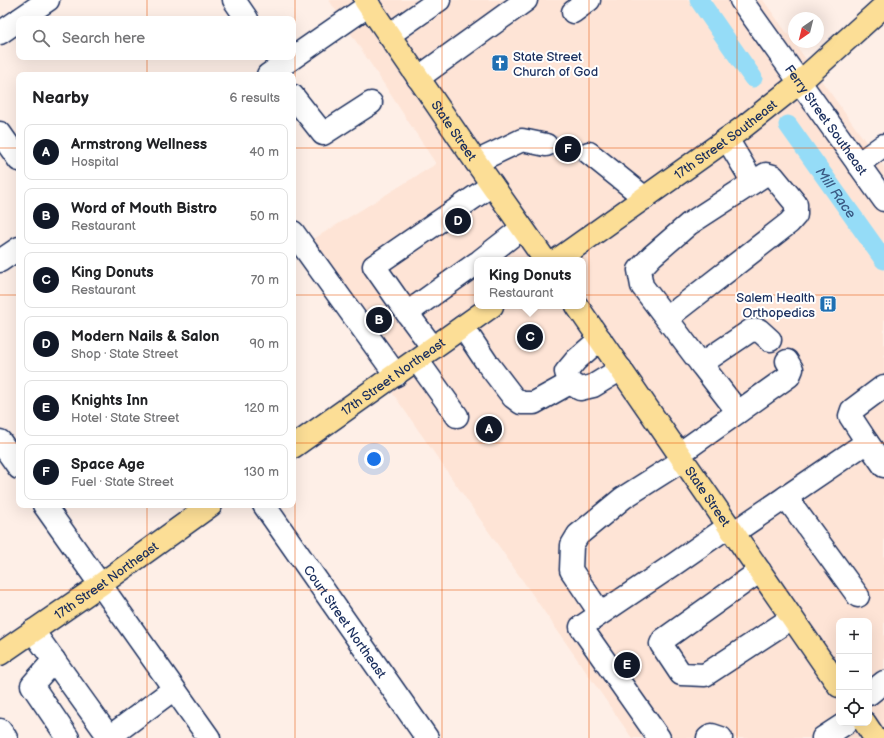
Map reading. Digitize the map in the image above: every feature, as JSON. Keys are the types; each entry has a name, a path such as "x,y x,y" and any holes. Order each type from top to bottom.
{"main road":[{"name":"State Street","path":"367,2 543,257"},
{"name":"17th Street Southeast","path":"561,257 727,139 799,83 884,6"},
{"name":"17th Street Northeast","path":"296,445 488,309"},
{"name":"State Street","path":"579,309 836,682"},
{"name":"17th Street Northeast","path":"0,654 100,585 207,508"},
{"path":"866,726 875,738"}],"street":[{"path":"24,16 48,0"},
{"path":"234,0 245,16"},
{"path":"389,35 439,0"},
{"path":"418,78 526,0"},
{"name":"Ferry Street Southeast","path":"741,0 884,200"},
{"path":"296,53 367,2"},
{"path":"0,33 16,22"},
{"path":"274,69 286,60"},
{"path":"296,100 323,134 371,103"},
{"path":"0,133 16,156"},
{"path":"727,139 753,182"},
{"path":"476,162 522,140 546,145"},
{"path":"858,164 884,145"},
{"path":"589,153 645,198"},
{"path":"666,318 789,223 796,215 796,204 773,176 766,174 690,224 652,256 639,270 642,286 666,318 701,364 738,412"},
{"path":"457,416 425,354 407,313 374,266 492,185"},
{"path":"485,257 522,228"},
{"path":"296,236 396,375"},
{"path":"0,261 16,250"},
{"path":"407,313 474,265"},
{"path":"463,327 487,363 513,397 522,403 534,403 570,383"},
{"path":"701,364 750,331 759,330 770,340"},
{"path":"600,339 576,360 566,372 570,383 580,389 594,386 621,370"},
{"path":"600,613 571,570 572,546 578,535 623,498 681,457 738,412 789,376 792,368 787,360"},
{"path":"884,386 852,410 850,416 884,466"},
{"path":"0,441 16,464"},
{"path":"659,738 581,627 676,563 786,497 867,442"},
{"path":"786,497 858,596"},
{"path":"46,508 174,689 200,735"},
{"name":"Court Street Northeast","path":"266,508 427,738"},
{"path":"760,571 663,640 661,644 681,674 705,675 792,618"},
{"path":"33,631 108,738 174,689"},
{"path":"54,660 32,685 68,738"},
{"path":"872,692 884,682"},
{"path":"823,738 841,726"},
{"path":"0,730 6,738"},
{"path":"708,738 712,734 721,738"}],"shaded area":[{"path":"329,0 763,0 788,35 788,48 798,48 884,167 884,738 632,738 296,254 296,250 436,164"}],"waterway":[{"name":"Mill Race","path":"699,0 753,78"},
{"name":"Mill Race","path":"788,125 884,260"}],"tunnel":[{"path":"546,145 589,153"}],"place":[{"name":"State Street Church of God","path":"500,63"},
{"name":"Space Age","path":"568,149"},
{"name":"Modern Nails & Salon","path":"458,221"},
{"name":"Salem Health Orthopedics","path":"828,304"},
{"name":"Word of Mouth Bistro","path":"379,320"},
{"name":"King Donuts","path":"530,337"},
{"name":"Armstrong Wellness","path":"489,429"},
{"name":"Knights Inn","path":"627,665"}]}
